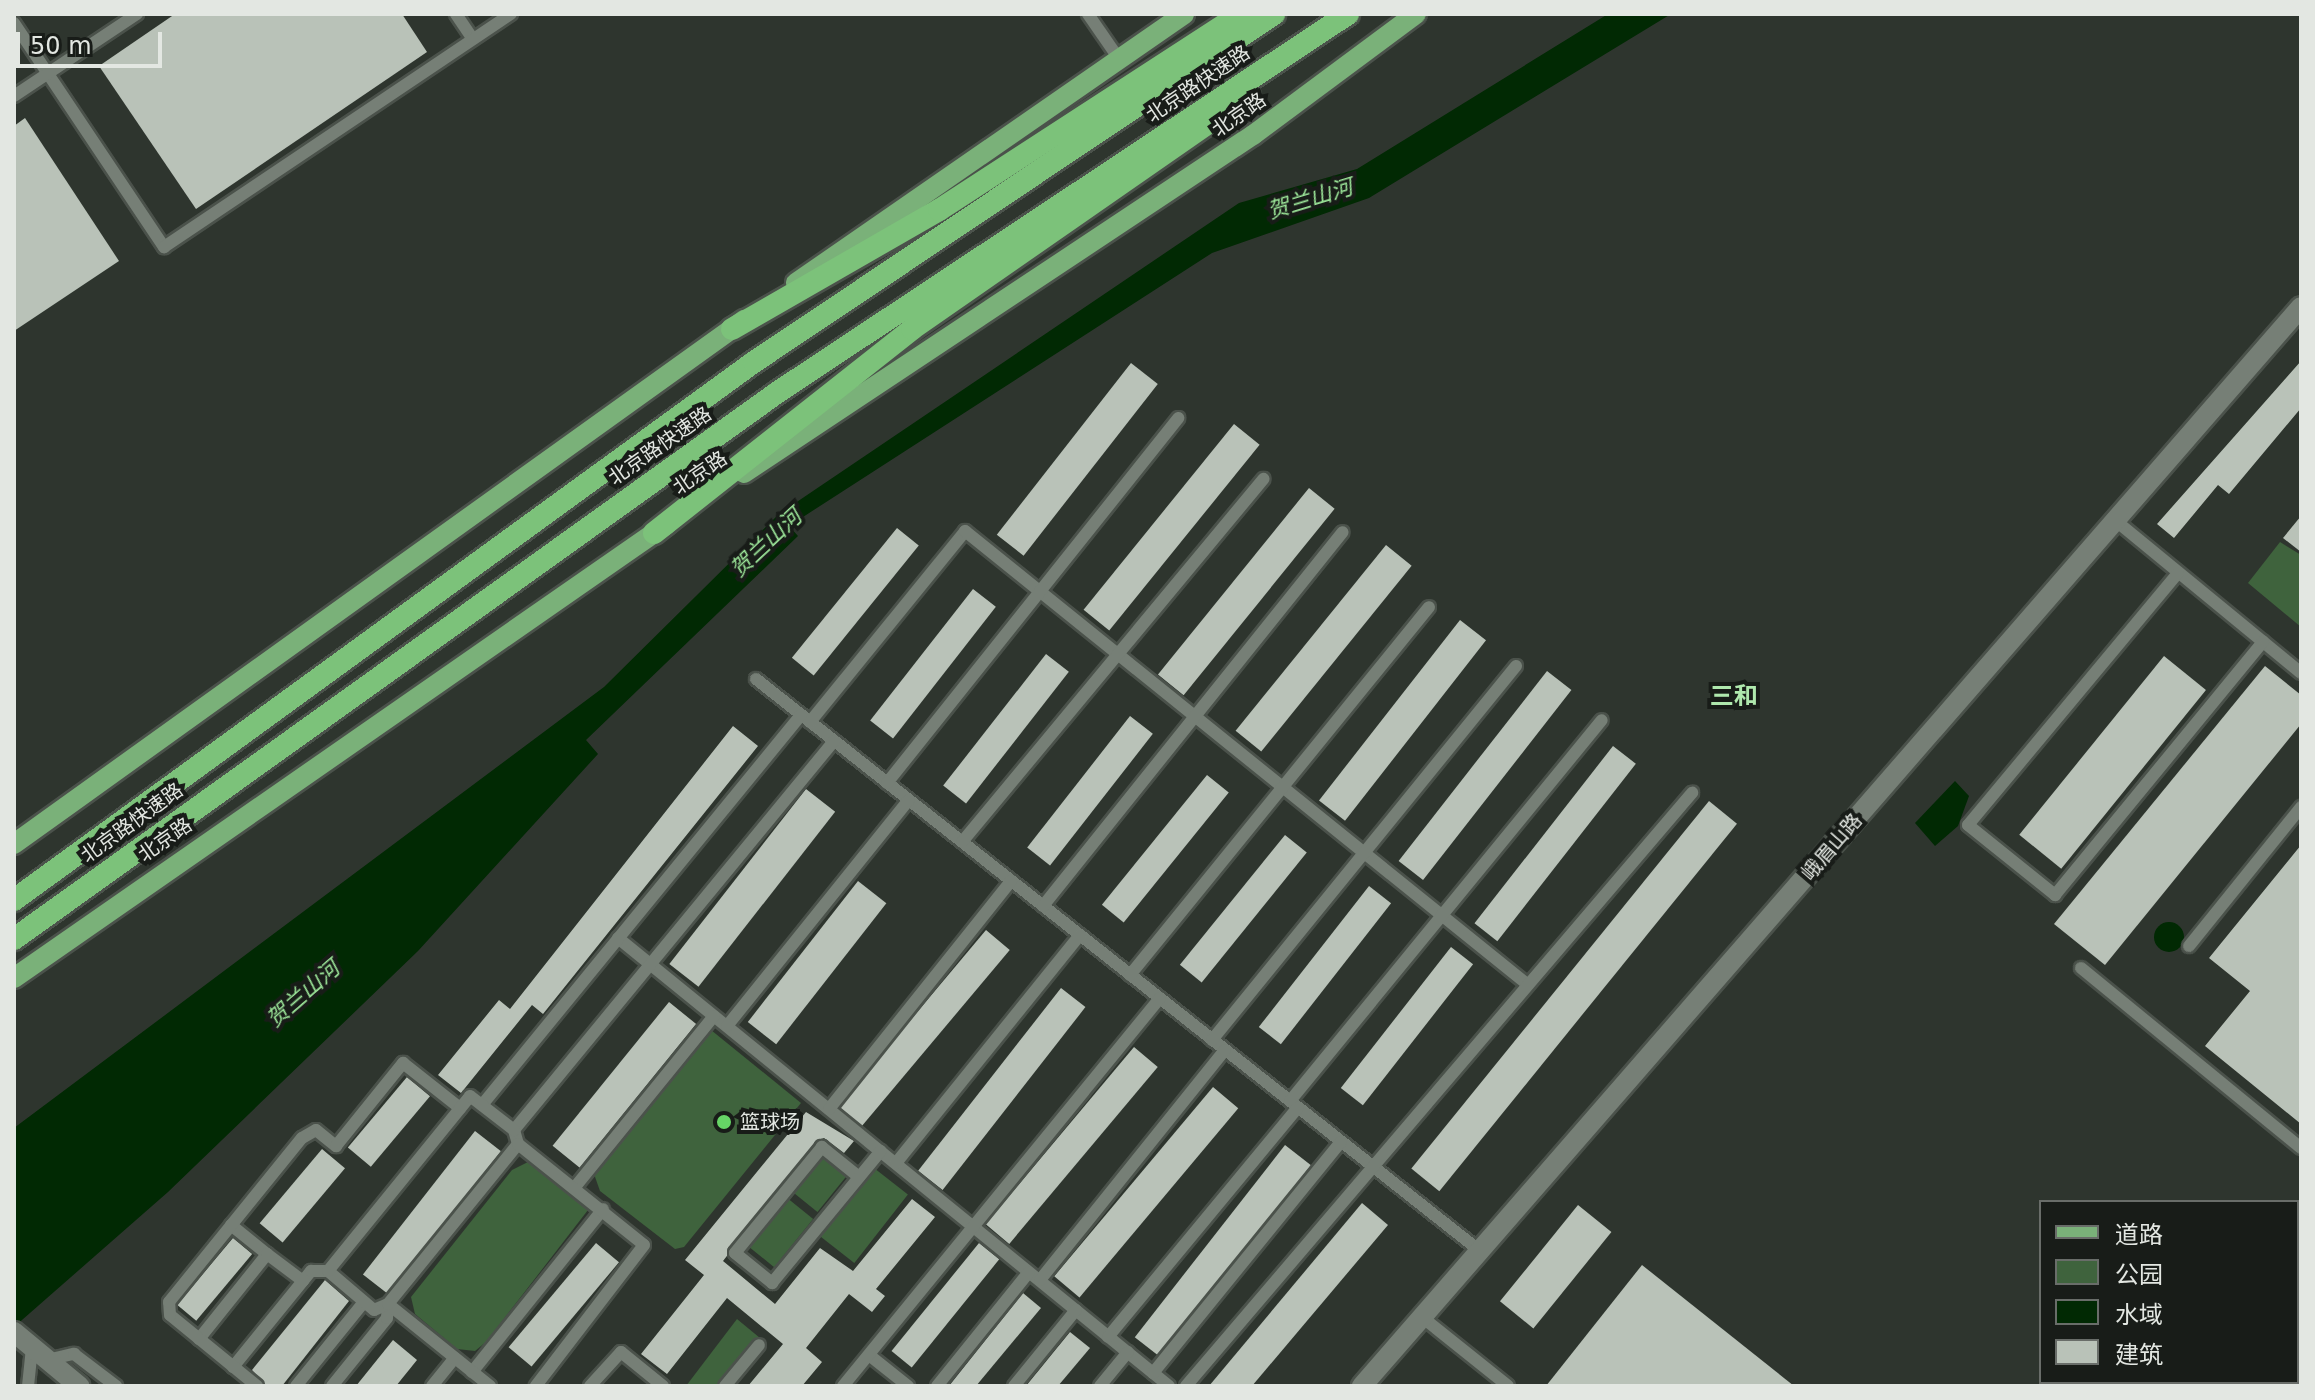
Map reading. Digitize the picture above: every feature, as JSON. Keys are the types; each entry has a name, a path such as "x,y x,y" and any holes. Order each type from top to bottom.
{"highway":[{"path":"732,329 939,210 1241,14"},
{"name":"北京路快速路","path":"14,900 396,619 754,362 1274,14"},
{"path":"654,533 912,329 1216,121 1344,16"},
{"name":"北京路快速路","path":"14,939 417,647 778,392 1344,16"}],"main road":[{"path":"14,844 732,329 1117,56 1184,14"},
{"name":"北京路","path":"14,978 654,533 1253,135 1416,14"}],"street":[{"name":"峨眉山路","path":"1362,1386 2301,307"},
{"path":"14,1332 79,1386"}],"lane":[{"path":"14,96 137,14"},
{"path":"456,14 473,39"},
{"path":"14,23 164,247 511,14"},
{"path":"1088,14 1117,56"},
{"path":"887,783 1178,418"},
{"path":"962,842 1263,479"},
{"path":"2116,521 2301,673"},
{"path":"482,1105 618,938 965,531 1527,984"},
{"path":"1043,906 1343,532"},
{"path":"2178,573 1968,825 2055,895 2263,642"},
{"path":"1130,975 1429,607"},
{"path":"1212,1040 1516,666"},
{"path":"756,679 1480,1251"},
{"path":"1108,1337 1441,916 1602,720"},
{"path":"514,1130 834,741"},
{"path":"1186,1386 1692,793"},
{"path":"727,1026 909,800"},
{"path":"2189,946 2301,807"},
{"path":"829,1109 1011,881"},
{"path":"896,1163 1080,935"},
{"path":"618,938 1169,1386"},
{"path":"2081,968 2301,1148"},
{"path":"843,1386 1160,998"},
{"path":"575,1187 714,1016"},
{"path":"937,1386 1225,1050"},
{"path":"257,1386 170,1315 169,1302 309,1132 336,1146 403,1063 460,1108"},
{"path":"328,1271 470,1096 514,1130 518,1144 638,1236 642,1254 536,1386"},
{"path":"1153,1373 1341,1142"},
{"path":"233,1367 311,1271 328,1271 374,1310 388,1304 518,1144"},
{"path":"859,1177 822,1147 735,1253 772,1283 881,1151"},
{"path":"472,1372 603,1209"},
{"path":"231,1225 303,1281"},
{"path":"199,1339 267,1254"},
{"path":"296,1386 364,1302"},
{"path":"388,1304 490,1386"},
{"path":"332,1386 387,1318 388,1304"},
{"path":"1014,1386 1076,1310"},
{"path":"1422,1317 1508,1386"},
{"path":"725,1386 759,1345"},
{"path":"590,1386 621,1352 663,1386"},
{"path":"1100,1386 1128,1352"},
{"path":"28,1386 40,1353 74,1354 116,1386"},
{"path":"869,1355 908,1386"},
{"path":"432,1386 455,1358"}],"green space":[{"path":"2280,542 2301,555 2301,627 2248,583"},
{"path":"711,1030 801,1103 684,1247 675,1249 600,1191 594,1174"},
{"path":"822,1154 848,1175 817,1212 792,1191"},
{"path":"530,1161 588,1210 486,1342 475,1351 457,1349 415,1314 411,1297 512,1170"},
{"path":"874,1168 908,1194 854,1263 820,1237"},
{"path":"786,1197 813,1219 774,1267 747,1245"},
{"path":"737,1319 760,1338 720,1386 686,1386"}],"water":[{"name":"贺兰山河","path":"1608,14 1671,14 1369,198 1212,253 789,526 798,536 586,740 598,754 418,951 168,1192 14,1327 14,1128 604,687 779,514 1239,203 1357,169"},
{"path":"1955,781 1969,796 1958,826 1935,846 1915,823"},
{"path":"2169,922 2180,926 2184,937 2180,948 2169,952 2158,948 2154,937 2158,926"}],"building":[{"path":"175,14 402,14 427,52 196,209 99,66"},
{"path":"25,118 119,261 14,331 14,126"},
{"path":"2301,361 2301,408 2229,494 2218,485 2174,538 2157,524"},
{"path":"1131,363 1158,384 1024,556 997,535"},
{"path":"1234,424 1260,445 1109,631 1084,610"},
{"path":"1309,488 1335,509 1184,695 1158,675"},
{"path":"2301,516 2301,552 2283,538"},
{"path":"897,528 919,546 814,675 792,658"},
{"path":"1386,545 1412,566 1261,752 1236,731"},
{"path":"973,589 996,607 893,738 870,721"},
{"path":"1460,620 1486,640 1345,821 1319,800"},
{"path":"1046,654 1069,672 966,803 943,786"},
{"path":"2164,656 2206,690 2061,869 2019,835"},
{"path":"2265,666 2301,695 2301,724 2105,965 2054,924"},
{"path":"1547,671 1571,690 1423,880 1399,861"},
{"path":"1130,716 1153,734 1050,865 1027,848"},
{"path":"733,726 758,746 543,1014 532,1005 461,1093 438,1075 499,1000 510,1009"},
{"path":"1613,746 1636,764 1497,941 1474,923"},
{"path":"1207,775 1229,793 1124,922 1102,905"},
{"path":"806,789 835,812 698,987 669,964"},
{"path":"1709,801 1737,824 1439,1191 1411,1169"},
{"path":"1285,835 1307,853 1202,982 1180,965"},
{"path":"2301,845 2301,1124 2205,1046 2250,991 2209,958"},
{"path":"858,881 886,903 776,1044 748,1022"},
{"path":"1369,886 1391,903 1281,1044 1259,1027"},
{"path":"986,930 1010,950 862,1126 838,1106"},
{"path":"1451,947 1473,964 1363,1105 1341,1088"},
{"path":"1061,988 1085,1007 943,1190 918,1171"},
{"path":"669,1002 696,1024 580,1168 553,1146"},
{"path":"1134,1047 1158,1067 1009,1244 986,1224"},
{"path":"407,1077 430,1096 371,1167 348,1147"},
{"path":"1213,1087 1238,1108 1080,1297 1054,1276"},
{"path":"806,1112 854,1141 844,1153 824,1138 816,1141 723,1261 775,1304 820,1248 853,1271 912,1199 935,1217 876,1289 885,1296 872,1312 849,1294 806,1348 822,1362 802,1386 748,1386 783,1344 727,1298 667,1374 641,1354 704,1275 685,1260"},
{"path":"475,1131 501,1151 389,1295 363,1274"},
{"path":"1285,1145 1311,1165 1161,1358 1135,1337"},
{"path":"322,1149 345,1168 283,1243 260,1223"},
{"path":"1362,1203 1388,1225 1252,1386 1209,1386"},
{"path":"1578,1205 1611,1232 1533,1328 1500,1301"},
{"path":"233,1238 252,1254 196,1321 177,1305"},
{"path":"596,1243 619,1262 532,1366 509,1347"},
{"path":"979,1243 999,1259 912,1367 892,1351"},
{"path":"1642,1265 1794,1386 1546,1386"},
{"path":"325,1280 349,1301 282,1386 266,1386 252,1370"},
{"path":"1023,1293 1041,1308 976,1386 949,1386"},
{"path":"1070,1332 1090,1348 1058,1386 1026,1386"},
{"path":"393,1340 417,1360 396,1386 356,1386"}],"place":[{"name":"篮球场","path":"724,1122"}],"district":[{"name":"三和","path":"1734,697"}]}
